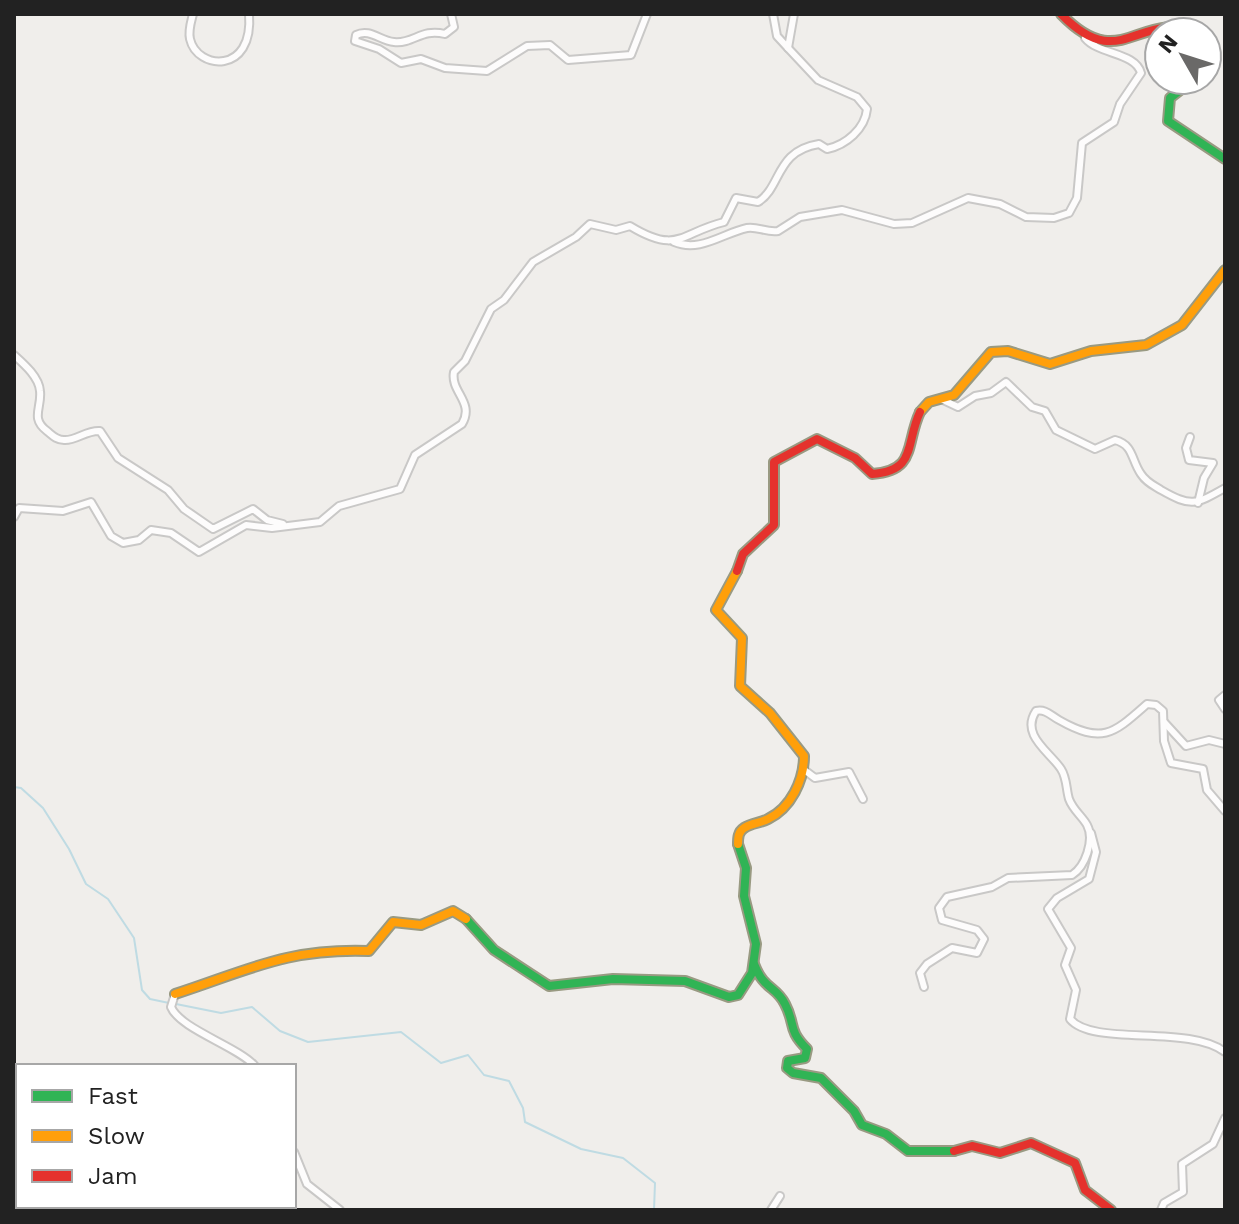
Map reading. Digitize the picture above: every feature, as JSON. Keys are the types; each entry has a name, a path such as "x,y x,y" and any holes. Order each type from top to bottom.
{"street":[{"path":"193,14 189,28 191,44 204,56 222,61 237,57 249,40 249,14"},
{"path":"451,14 454,27 445,34 427,31 396,42 363,32 356,35 355,41 379,49 401,63 421,59 445,68 487,71 532,44 550,45 568,60 631,55 638,44 647,14"},
{"path":"14,517 19,508 63,511 91,502 111,536 123,543 139,540 151,530 171,533 199,552 246,525 272,528 320,522 339,506 400,489 415,455 462,424 467,409 454,382 454,372 465,361 491,309 504,300 538,257 576,237 590,224 610,230 630,226 648,237 685,240 705,226 724,222 740,197 760,201 770,193 780,167 801,151 819,144 832,148 862,126 867,109 857,97 818,80 777,36 773,14"},
{"path":"788,48 794,14"},
{"path":"671,240 689,245 726,238 749,227 778,231 800,217 837,210 894,224 912,223 968,198 1000,204 1026,217 1061,217 1069,213 1077,198 1084,139 1114,122 1120,104 1141,73 1135,63 1097,49 1069,26 1061,14"},
{"path":"1084,36 1119,41 1143,29"},
{"path":"1173,96 1168,121 1225,159"},
{"path":"253,1064 175,1015 171,1007 175,994 253,964 346,948 369,951 393,922 421,925 453,911 463,916 479,938 494,950 555,987 613,979 685,981 734,997 745,989 753,963 756,936 744,898 747,873 738,840 745,827 768,819 790,798 803,769 804,756 770,713 740,686 742,638 718,615 718,604 732,584 743,554 774,525 776,489 772,466 777,458 799,450 811,441 824,440 855,458 867,472 884,474 905,462 924,407 953,396 986,356 997,351 1021,353 1036,362 1052,364 1076,354 1141,346 1161,339 1214,291 1225,270"},
{"path":"14,355 33,375 40,390 36,415 40,426 57,439 70,440 85,432 100,431 118,458 168,490 184,509 213,529 253,509 267,520 286,525"},
{"path":"941,399 958,407 975,396 991,393 1006,382 1032,407 1045,411 1056,430 1095,449 1115,440 1125,443 1148,483 1181,501 1198,503 1225,488"},
{"path":"1190,437 1186,448 1189,460 1213,463 1204,478 1198,503"},
{"path":"1225,695 1219,700 1225,709"},
{"path":"1225,811 1207,790 1203,769 1171,763 1164,741 1163,711 1151,704 1120,729 1109,733 1066,723 1042,710 1033,716 1035,739 1060,767 1070,800 1094,838 1096,852 1089,879 1057,898 1048,909 1071,948 1065,965 1076,990 1070,1019 1077,1026 1109,1034 1180,1038 1215,1045 1225,1052"},
{"path":"1164,722 1186,746 1209,740 1225,744"},
{"path":"803,769 815,778 846,770 857,782 863,799"},
{"path":"924,987 920,973 927,964 952,948 977,953 983,945 984,939 977,930 942,920 939,908 947,897 992,887 1008,878 1072,875 1084,862 1088,831"},
{"path":"753,963 762,984 780,996 786,1005 792,1034 807,1049 805,1058 788,1061 787,1068 793,1073 821,1078 866,1128 886,1134 917,1153 951,1152 972,1146 1000,1153 1031,1143 1075,1163 1085,1190 1111,1210"},
{"path":"1161,1210 1164,1203 1183,1192 1182,1164 1213,1144 1225,1118"},
{"path":"296,1157 307,1184 340,1210"},
{"path":"771,1210 780,1196"}],"waterway":[{"path":"14,787 21,788 43,808 69,849 86,884 108,899 134,938 142,990 150,999 169,1003"},
{"path":"176,1004 221,1013 252,1007 280,1031 308,1042 401,1032 441,1063 468,1055 484,1075 509,1081 523,1108 525,1122 581,1149 623,1158 655,1183 654,1210"}],"traffic: fast":[{"path":"1173,96 1168,121 1225,159"},
{"path":"466,919 494,950 549,986 613,979 685,981 729,997 738,995 752,973 756,944 744,896 746,868 738,844"},
{"path":"754,964 762,979 781,998 794,1032 807,1049 805,1058 788,1061 787,1068 793,1073 821,1078 854,1111 862,1125 886,1134 908,1151 954,1151"}],"traffic: slow":[{"path":"920,412 929,402 954,395 991,352 1008,351 1050,364 1091,351 1146,345 1182,325 1225,270"},
{"path":"737,571 716,610 742,638 740,686 770,713 804,756 799,784 789,801 776,814 742,830 738,844"},
{"path":"175,994 291,957 369,951 393,922 421,925 453,911 466,919"}],"traffic: jam":[{"path":"1061,14 1082,32 1099,40 1115,41 1143,34"},
{"path":"737,571 743,554 774,525 774,462 817,439 855,458 872,474 886,472 903,462 920,412"},
{"path":"954,1151 972,1146 1000,1153 1031,1143 1075,1163 1085,1190 1111,1210"}]}
